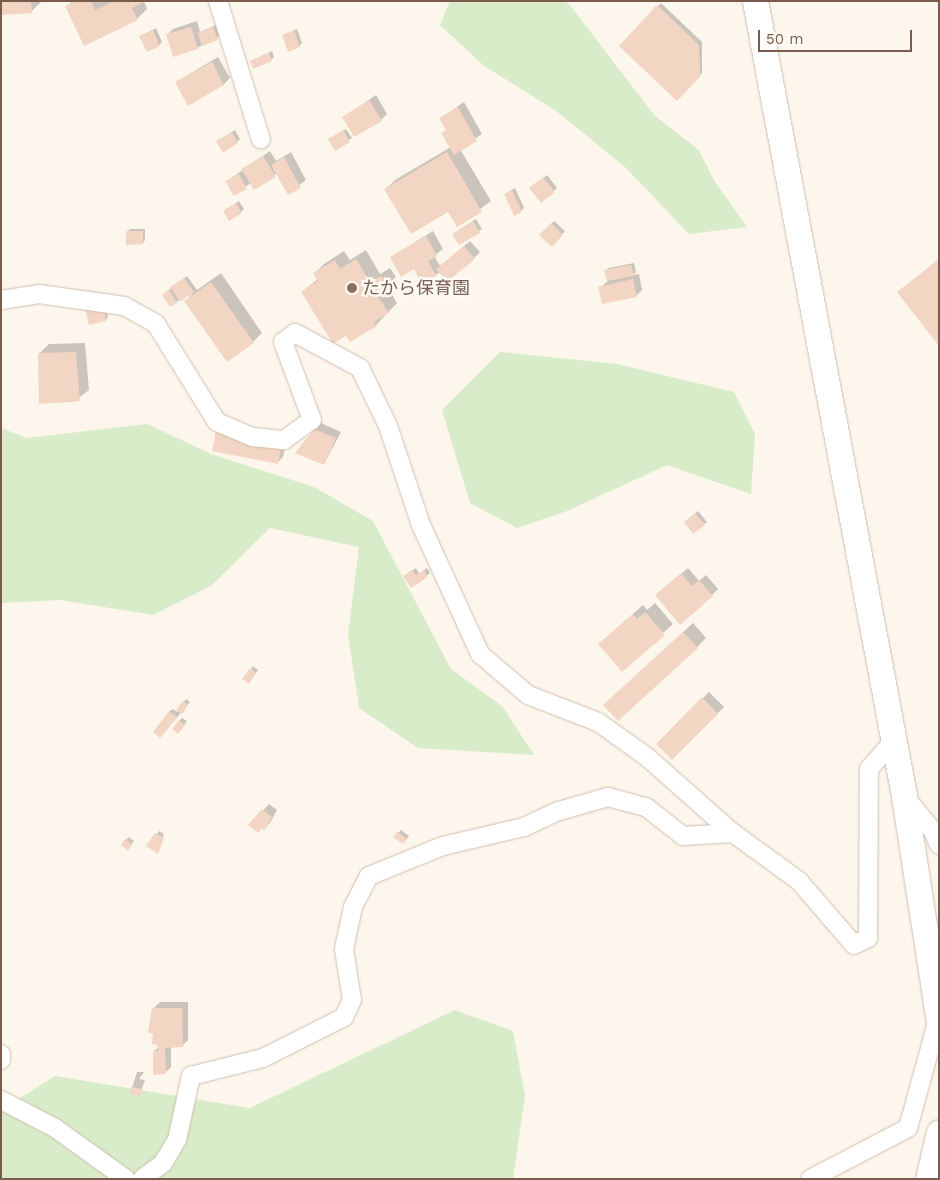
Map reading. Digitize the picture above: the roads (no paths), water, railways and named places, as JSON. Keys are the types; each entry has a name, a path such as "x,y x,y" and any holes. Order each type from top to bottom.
{"street":[{"path":"218,1 261,140"},
{"path":"755,1 892,743 904,796 938,1021 908,1128 810,1179"},
{"path":"1,300 39,294 124,306 156,324 216,422 253,437 284,440 312,420 283,342 295,332 360,368 388,426 421,525 480,654 528,695 598,722 647,757 733,833 798,882 854,945 868,938 869,769 892,743"},
{"path":"904,796 934,831 939,845"},
{"path":"142,1179 163,1163 177,1140 192,1076 263,1058 344,1017 352,1000 344,949 353,907 368,876 443,846 524,827 559,811 608,798 646,807 683,836 733,833"},
{"path":"1,1054 1,1060"},
{"path":"1,1100 55,1128 126,1179"},
{"path":"928,1179 939,1132"}],"place":[{"name":"たから保育園","path":"352,288"}]}
